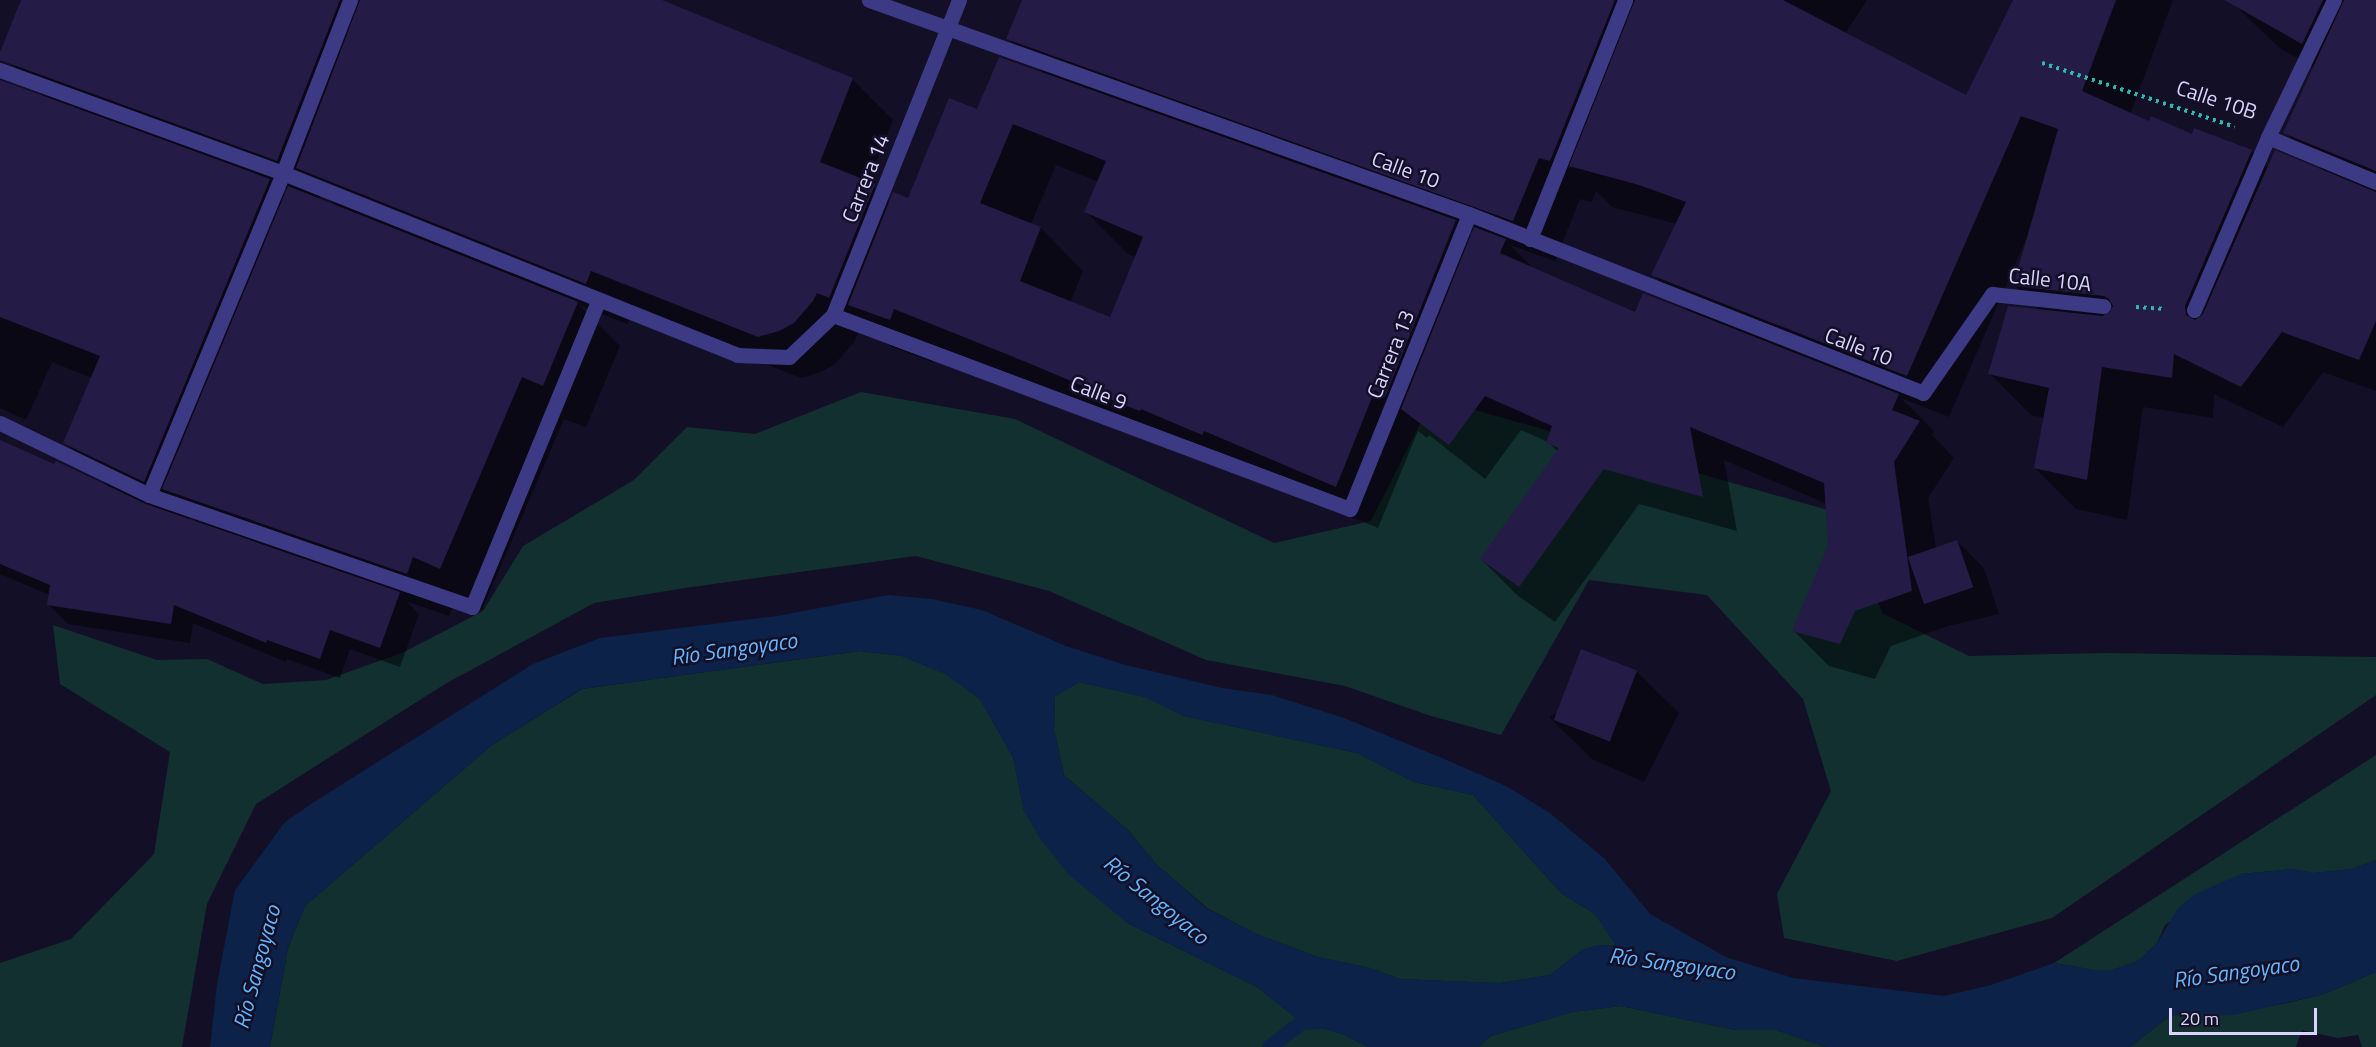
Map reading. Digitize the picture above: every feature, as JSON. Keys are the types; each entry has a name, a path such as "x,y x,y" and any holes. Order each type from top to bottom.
{"street":[{"path":"149,495 283,173 350,0"},
{"name":"Calle 10","path":"869,0 1469,214 1923,393 1992,294"},
{"name":"Carrera 14","path":"598,302 737,355 789,357 833,315 960,0"},
{"path":"1530,239 1625,0"},
{"path":"2194,310 2268,137 2334,0"},
{"path":"0,70 283,173 598,302 472,608 149,495 0,423"},
{"name":"Calle 10B","path":"2268,137 2376,182"},
{"name":"Carrera 13","path":"1350,509 1469,214"},
{"name":"Calle 10A","path":"1992,294 2103,306"},
{"name":"Calle 9","path":"833,315 1350,509"}],"path":[{"name":"Calle 10B","path":"2042,63 2268,137"},
{"path":"2103,306 2194,310"}],"green space":[{"path":"861,392 1015,419 1274,543 1371,521 1433,398 1849,516 1882,613 1969,656 2105,653 2376,657 2376,695 2052,918 1897,961 1784,938 1777,894 1831,791 1803,699 1707,595 1589,580 1501,735 1431,716 1345,686 1206,660 1049,591 916,556 685,588 594,603 445,684 256,804 207,904 182,1047 0,1047 0,963 71,939 154,854 170,752 60,684 53,625 157,660 207,659 263,684 326,680 404,652 483,611 523,546 634,480 687,427 755,434"},
{"path":"860,651 902,656 946,674 980,699 1013,757 1024,811 1127,923 1257,987 1301,1022 1342,1034 1369,1047 270,1047 288,948 305,906 492,745 582,689"},
{"path":"1079,682 1145,697 1184,716 1357,753 1414,782 1473,795 1561,893 1595,914 1617,946 1599,945 1582,950 1550,975 1500,983 1471,982 1400,979 1370,968 1318,957 1254,933 1207,908 1156,864 1129,831 1064,775 1054,729 1055,696"},
{"path":"2376,755 2376,860 2352,869 2314,873 2293,869 2241,874 2165,925 2157,943 2138,961 2112,970 2094,970 2054,963"},
{"path":"2376,972 2376,1047 2362,1047 2358,1035 2338,1038 2302,1030 2296,1047 2130,1047 2170,1016 2191,1012 2207,1016 2283,1004 2324,994"},
{"path":"1621,1006 1735,1030 1776,1030 1826,1047 1478,1047 1491,1036 1572,1012"}],"water":[{"name":"Río Sangoyaco","path":"888,595 932,599 982,610 1066,646 1122,664 1222,688 1272,695 1344,718 1506,786 1550,813 1605,859 1650,914 1726,957 1793,978 1944,996 1991,985 2054,963 2094,970 2112,970 2138,961 2157,943 2178,908 2195,894 2241,874 2293,869 2314,873 2352,869 2376,860 2376,972 2324,994 2234,1015 2207,1016 2191,1012 2170,1016 2130,1047 1826,1047 1776,1030 1735,1030 1621,1006 1572,1012 1491,1036 1478,1047 1369,1047 1342,1034 1301,1022 1257,987 1127,923 1068,874 1039,837 1024,811 1013,757 980,699 945,674 902,656 860,651 581,689 492,745 305,906 288,948 270,1047 210,1047 217,984 235,890 285,822 533,664 600,638 777,616","holes":["1079,682 1145,697 1184,716 1357,753 1414,782 1473,795 1561,893 1595,914 1616,946 1599,945 1582,950 1550,975 1500,983 1400,979 1370,968 1318,957 1254,933 1206,908 1156,864 1129,831 1064,775 1054,729 1055,696"]}],"building":[{"path":"21,0 340,0 277,161 0,60 0,52"},
{"path":"360,0 662,0 853,78 820,162 875,184 829,298 817,293 794,323 779,331 758,337 591,271 586,284 296,168"},
{"path":"1022,0 1615,0 1550,161 1539,158 1513,221 1006,39"},
{"path":"1635,0 1783,0 1966,95 2013,0 2116,0 2082,91 2149,121 2151,116 2192,134 2194,128 2252,150 2185,306 2186,315 2195,320 2203,314 2275,150 2376,192 2376,321 2359,360 2282,332 2241,387 2174,354 2172,378 2102,367 2087,480 2034,468 2049,388 1988,374 2008,306 2102,316 2110,312 2113,306 2104,296 2013,286 2058,129 2021,116 1907,376 1651,275 1686,202 1639,185 1569,166"},
{"path":"2224,0 2323,0 2302,44"},
{"path":"2344,0 2376,0 2376,171 2283,133"},
{"path":"999,57 1456,220 1385,397 1375,390 1336,487 1204,431 1202,435 1141,409 1140,411 1089,391 1090,389 1026,362 894,309 890,320 848,305 893,192 908,198 949,98 977,109","holes":["1013,124 1106,161 1084,212 1143,237 1110,317 1020,281 1041,227 980,203"]},
{"path":"0,80 270,179 144,482 63,443 100,356 0,317"},
{"path":"288,186 578,302 543,386 522,377 440,569 413,557 407,574 162,489"},
{"path":"1474,227 1506,239 1500,253 1635,312 1643,293 1899,394 1892,410 1920,421 1894,462 1912,591 1855,611 1840,644 1792,631 1828,545 1824,483 1690,427 1703,497 1604,469 1519,587 1480,559 1559,448 1546,443 1552,426 1485,396 1449,445 1401,409"},
{"path":"0,440 54,464 56,461 146,504 400,592 380,648 330,630 320,659 267,640 266,643 174,605 171,624 47,605 50,585 0,564"},
{"path":"1957,540 1973,587 1924,604 1908,557"},
{"path":"1581,649 1637,671 1610,741 1554,720"}],"waterway":[{"path":"1269,1047 1301,1022 1321,1021"}]}
